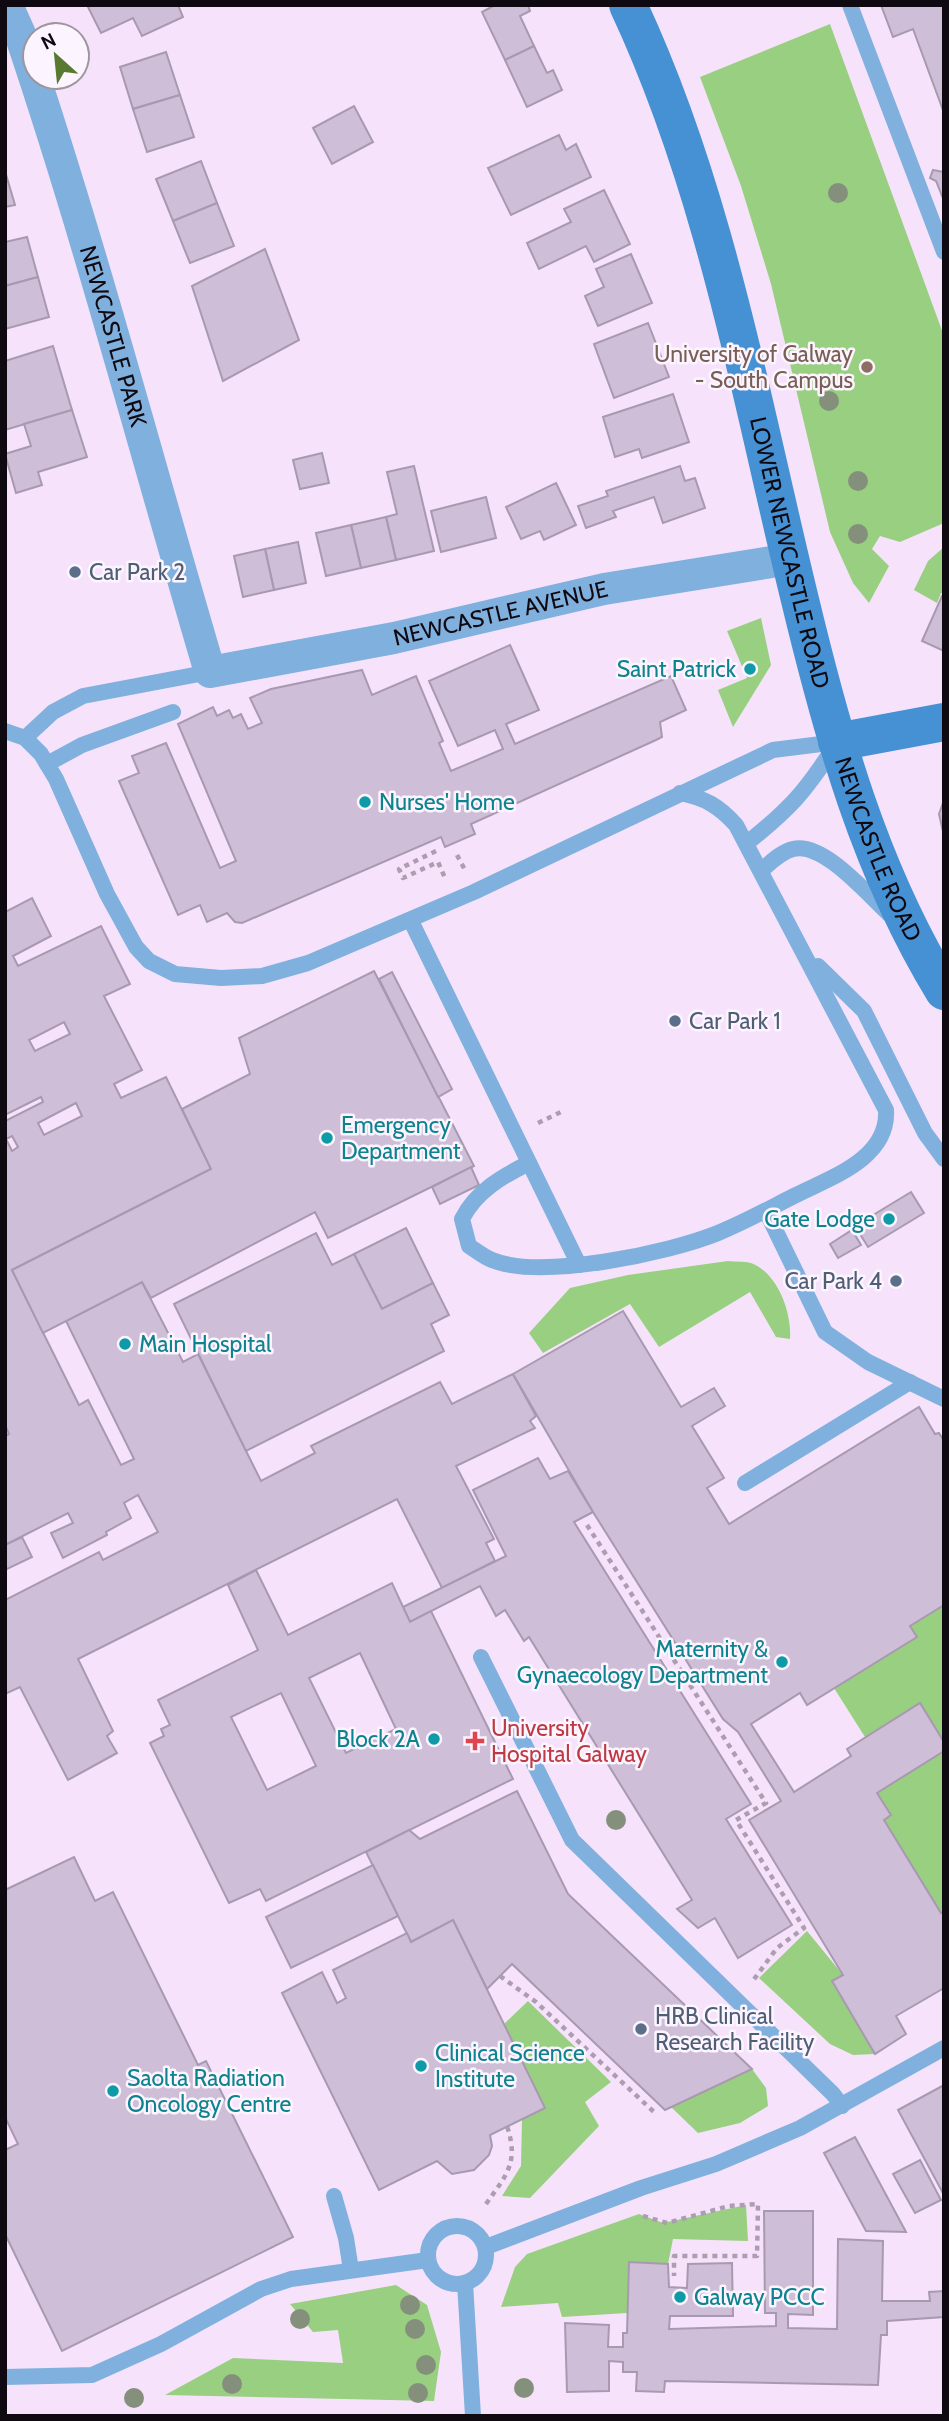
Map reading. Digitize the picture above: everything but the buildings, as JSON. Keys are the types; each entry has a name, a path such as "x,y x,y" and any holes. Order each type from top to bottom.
{"main road":[{"name":"LOWER NEWCASTLE ROAD","path":"628,5 667,98 699,190 741,348 790,559 837,742"},
{"path":"837,742 944,722"},
{"name":"NEWCASTLE ROAD","path":"837,742 862,825 908,931 944,991"}],"street":[{"name":"NEWCASTLE PARK","path":"7,5 20,34 88,242 127,392 210,672"},
{"name":"NEWCASTLE AVENUE","path":"210,672 394,638 604,589 790,559"}],"lane":[{"path":"850,5 944,252"},
{"path":"25,738 53,712 83,696 210,672"},
{"path":"47,764 82,745 173,712"},
{"path":"5,732 25,738 47,764 107,894 149,961 175,974 221,978 262,976 308,963 411,921 773,750 837,742"},
{"path":"747,844 790,809 813,781 837,742"},
{"path":"529,1163 478,1196 468,1208 462,1219 470,1246 493,1261 514,1266 579,1265 659,1252 718,1233 766,1211 866,1156 887,1128 886,1110 747,844 721,808 704,798 680,793"},
{"path":"762,870 779,855 794,848 809,849 823,855 908,931"},
{"path":"411,921 579,1265"},
{"path":"808,958 864,1011 925,1133 944,1159"},
{"path":"766,1211 825,1332 868,1362 944,1399"},
{"path":"745,1483 910,1382"},
{"path":"481,1657 572,1840 833,2094 842,2106"},
{"path":"486,2248 641,2188 716,2164 800,2128 944,2048"},
{"path":"334,2196 346,2238 351,2270"},
{"path":"456,2225 475,2231 486,2248 485,2265 474,2279 465,2283 446,2282 431,2269 428,2260 428,2250 438,2233 456,2225"},
{"path":"5,2377 92,2375 161,2344 261,2289 291,2279 428,2260"},
{"path":"465,2283 473,2416"}],"path":[{"path":"436,851 399,869 404,878 438,862 446,879"},
{"path":"457,855 465,871"},
{"path":"587,1525 766,1803 736,1820 804,1928 777,1948 750,1986"},
{"path":"500,1976 536,2001 654,2112"},
{"path":"486,2204 506,2176 513,2158 508,2126"},
{"path":"639,2214 667,2223 729,2206 758,2204 757,2256 674,2256 674,2276"}],"green space":[{"name":"University of Galway - South Campus","path":"830,24 944,336 944,523 900,542 880,536 872,549 889,566 869,603 853,583 830,532 771,284 741,186 700,77"},
{"path":"944,547 944,593 941,593 937,603 914,590 928,561"},
{"path":"761,618 771,665 733,727 718,690 747,678 727,631"},
{"path":"728,1261 751,1263 769,1275 786,1306 790,1339 776,1337 750,1292 659,1347 630,1304 543,1353 529,1333 570,1288 628,1275"},
{"path":"944,1605 944,1742 920,1703 865,1737 834,1688 917,1637 910,1626"},
{"path":"944,1751 944,1911 941,1913 884,1820 891,1815 877,1793"},
{"path":"807,1931 843,1975 832,1982 875,2054 853,2055 830,2044 759,1978"},
{"path":"528,2001 611,2082 585,2102 599,2126 530,2198 502,2196 521,2166 522,2119 545,2108 504,2024"},
{"path":"752,2069 766,2088 768,2106 740,2123 698,2133 671,2107"},
{"path":"746,2205 748,2241 673,2239 668,2264 629,2262 627,2313 562,2317 558,2303 501,2307 515,2267 527,2254 639,2214 663,2223"},
{"path":"396,2285 427,2305 441,2352 434,2401 165,2395 233,2358 343,2363 338,2330 313,2332 290,2304"}],"place":[{"name":"University of Galway - South Campus","path":"867,367"},
{"name":"Car Park 2","path":"75,572"},
{"name":"Saint Patrick","path":"750,669"},
{"name":"Nurses' Home","path":"365,802"},
{"name":"Car Park 1","path":"675,1021"},
{"name":"Emergency Department","path":"327,1138"},
{"name":"Gate Lodge","path":"889,1219"},
{"name":"Car Park 4","path":"896,1281"},
{"name":"Main Hospital","path":"125,1344"},
{"name":"Maternity & Gynaecology Department","path":"782,1662"},
{"name":"Block 2A","path":"434,1739"},
{"name":"University Hospital Galway","path":"475,1741"},
{"name":"HRB Clinical Research Facility","path":"641,2029"},
{"name":"Clinical Science Institute","path":"421,2066"},
{"name":"Saolta Radiation Oncology Centre","path":"113,2091"},
{"name":"Galway PCCC","path":"680,2297"}]}
